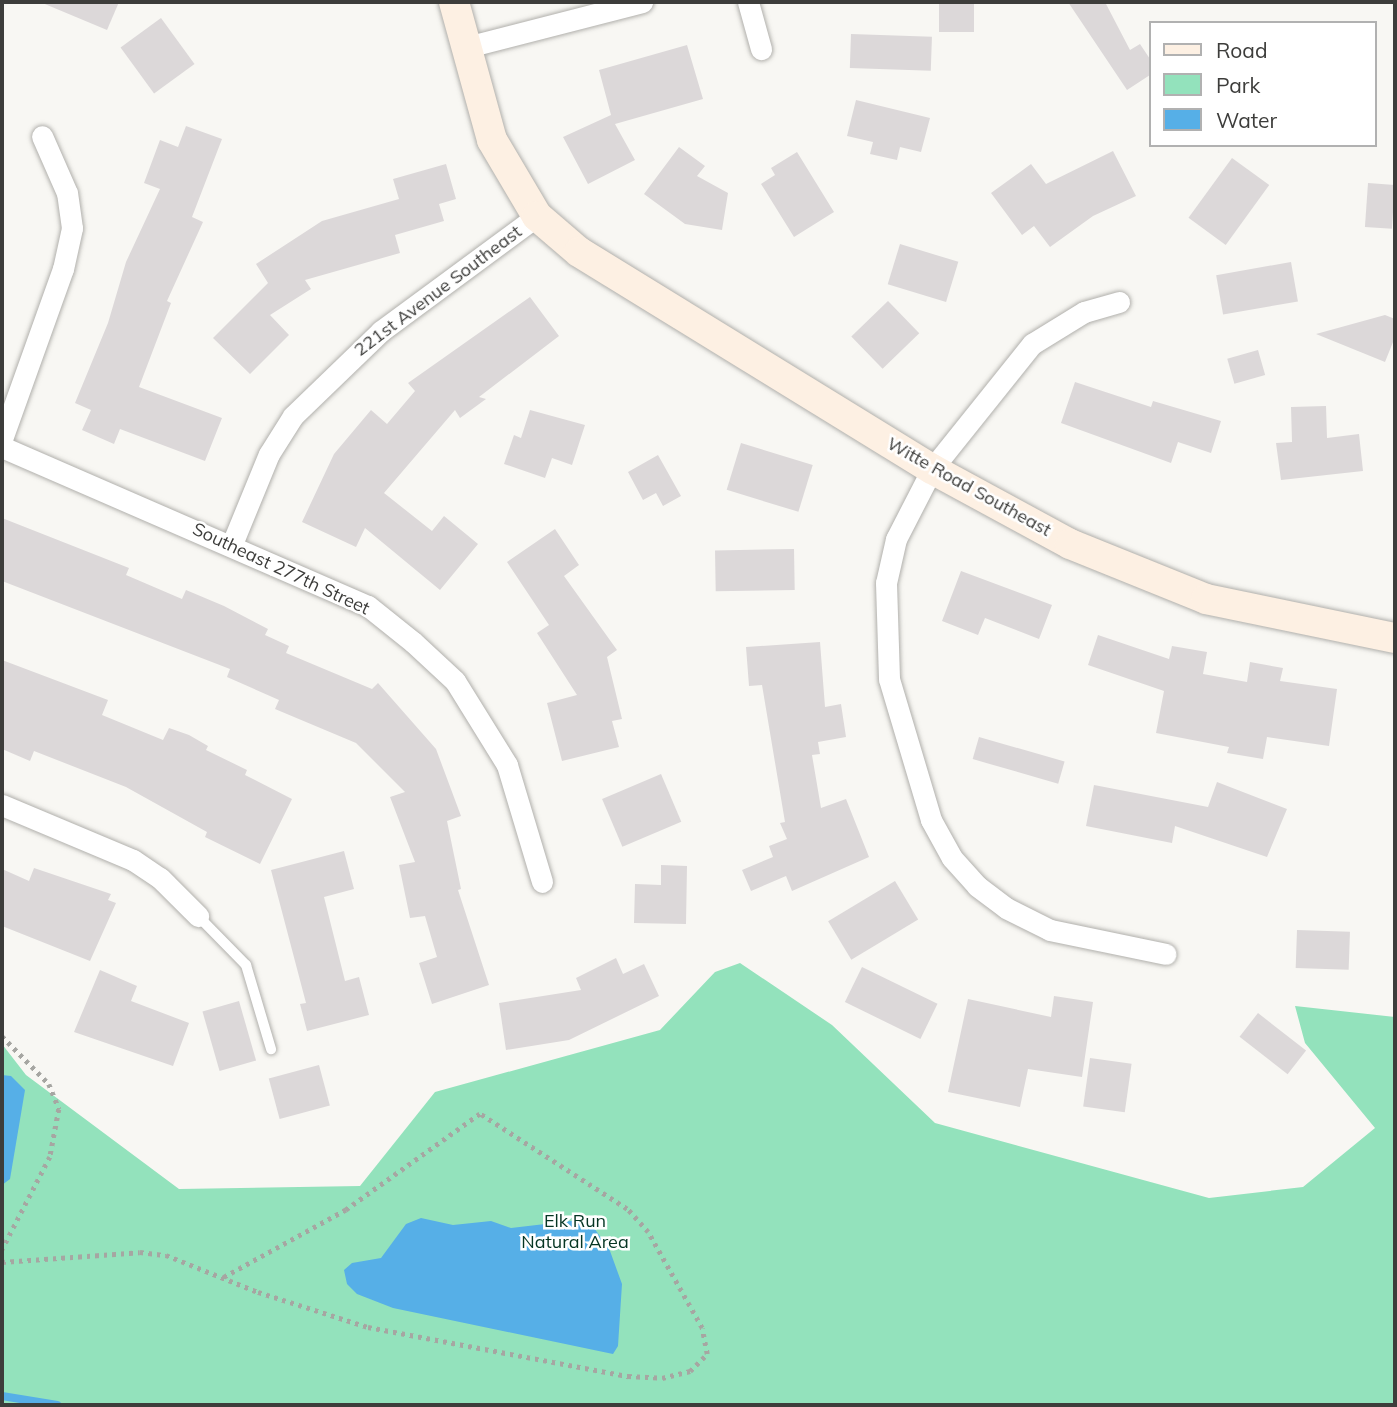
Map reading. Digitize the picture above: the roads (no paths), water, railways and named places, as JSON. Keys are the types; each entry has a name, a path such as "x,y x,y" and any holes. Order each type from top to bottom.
{"street":[{"name":"Witte Road Southeast","path":"454,2 463,48 492,140 537,216 579,253 932,469 1070,544 1134,573 1206,598 1395,638"},
{"path":"463,48 642,2"},
{"path":"748,2 761,49"},
{"path":"2,439 63,270 72,228 67,193 42,136"},
{"name":"221st Avenue Southeast","path":"232,544 269,454 293,416 381,331 537,216"},
{"path":"1119,302 1084,312 1032,344 932,469 896,539 886,583 889,679 931,820 951,858 977,887 1006,908 1050,930 1166,954"},
{"name":"Southeast 277th Street","path":"2,447 232,544 368,606 454,681 507,765 542,882"},
{"path":"2,805 133,860 160,878 198,916"}],"lane":[{"path":"198,916 246,965 271,1049"}],"water":[{"path":"2,1075 11,1076 25,1090 10,1179 2,1185"},
{"path":"421,1218 453,1225 491,1221 511,1228 588,1219 610,1251 622,1284 618,1346 613,1354 393,1308 357,1294 347,1284 344,1270 352,1263 381,1258 406,1224"}],"waterway":[{"path":"2,1396 57,1405"}],"park label":[{"name":"Elk Run Natural Area","path":"575,1232"}]}
